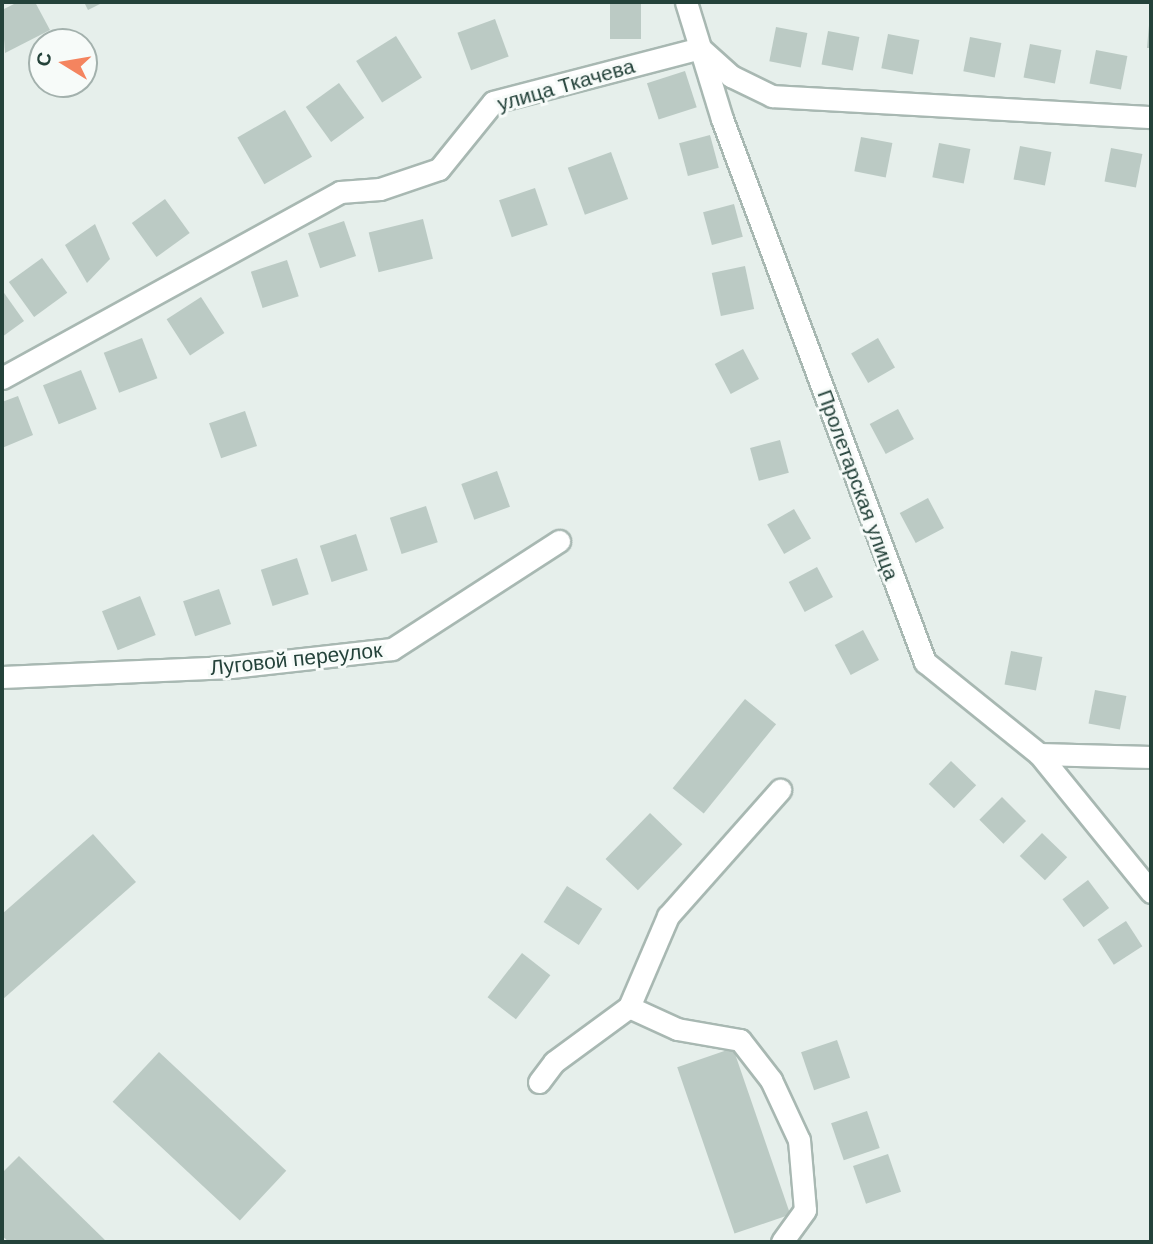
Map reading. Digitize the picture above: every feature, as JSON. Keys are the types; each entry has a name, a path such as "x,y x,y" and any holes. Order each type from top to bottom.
{"street":[{"name":"Пролетарская улица","path":"686,2 700,48 925,662 1039,754 1151,892"},
{"path":"700,48 731,76 772,96 1151,117"},
{"name":"улица Ткачева","path":"2,378 340,192 380,188 439,169 493,102 700,48"},
{"name":"Луговой переулок","path":"2,677 231,667 392,649 559,541"},
{"path":"1039,754 1151,757"},
{"path":"540,1082 554,1062 629,1007 668,916 780,790"},
{"path":"629,1007 677,1029 740,1040 771,1080 799,1140 805,1210 782,1242"}],"building":[{"path":"18,2 35,2 49,28 28,28 28,41 5,53 2,10"},
{"path":"84,2 104,2 88,10"},
{"path":"610,2 641,2 641,39 610,39"},
{"path":"495,19 509,57 471,70 457,33"},
{"path":"1149,25 1151,48 1147,48"},
{"path":"776,27 807,33 801,67 769,61"},
{"path":"828,31 859,37 853,70 822,64"},
{"path":"888,34 919,40 913,74 881,68"},
{"path":"396,36 422,78 382,102 356,61"},
{"path":"970,37 1001,43 995,77 963,71"},
{"path":"1030,44 1061,50 1055,83 1024,77"},
{"path":"1096,50 1127,56 1121,89 1090,83"},
{"path":"685,71 697,107 659,120 647,83"},
{"path":"339,83 364,118 331,142 306,107"},
{"path":"285,110 312,157 264,184 237,138"},
{"path":"710,135 719,168 688,176 679,143"},
{"path":"861,137 892,143 886,177 854,171"},
{"path":"939,143 970,149 964,183 932,177"},
{"path":"1020,146 1051,152 1045,185 1014,179"},
{"path":"1111,148 1142,154 1136,187 1105,181"},
{"path":"611,152 628,199 585,215 568,168"},
{"path":"535,188 548,225 512,237 499,200"},
{"path":"165,199 190,233 157,257 132,223"},
{"path":"734,204 743,237 712,245 703,212"},
{"path":"423,219 433,259 379,272 369,233"},
{"path":"344,221 356,256 320,268 308,233"},
{"path":"95,224 110,259 87,283 65,245"},
{"path":"42,258 67,293 34,317 9,282"},
{"path":"287,260 299,296 263,308 251,272"},
{"path":"745,266 754,309 721,316 712,273"},
{"path":"2,290 24,321 2,337"},
{"path":"201,297 224,333 190,355 167,319"},
{"path":"142,338 157,378 119,393 104,353"},
{"path":"878,338 895,367 868,383 851,354"},
{"path":"743,349 759,379 731,394 715,364"},
{"path":"81,370 97,409 59,424 43,385"},
{"path":"18,396 33,435 2,448 2,402"},
{"path":"898,409 914,439 886,454 870,424"},
{"path":"245,411 257,446 221,458 209,423"},
{"path":"780,440 789,473 759,481 750,448"},
{"path":"497,471 510,507 474,520 461,484"},
{"path":"928,498 944,528 916,543 900,513"},
{"path":"426,506 438,542 402,554 390,518"},
{"path":"794,509 811,538 784,554 767,524"},
{"path":"356,534 368,570 332,582 320,546"},
{"path":"297,558 309,594 273,606 261,570"},
{"path":"817,567 833,597 805,612 789,582"},
{"path":"219,589 231,624 195,636 183,601"},
{"path":"140,596 156,635 118,650 102,611"},
{"path":"863,630 879,660 851,675 835,645"},
{"path":"1011,651 1042,657 1036,690 1005,684"},
{"path":"1095,690 1126,696 1120,729 1089,723"},
{"path":"745,699 776,724 704,814 673,788"},
{"path":"951,761 976,785 954,808 929,784"},
{"path":"1002,797 1026,821 1003,844 979,820"},
{"path":"650,813 682,844 638,890 606,859"},
{"path":"1042,833 1067,857 1045,880 1020,856"},
{"path":"93,834 136,882 2,1000 2,914"},
{"path":"1088,880 1109,908 1084,927 1062,899"},
{"path":"567,886 602,909 579,945 544,922"},
{"path":"1126,921 1142,946 1114,965 1097,940"},
{"path":"522,953 550,975 516,1019 488,997"},
{"path":"837,1040 850,1078 814,1090 801,1052"},
{"path":"733,1048 790,1214 735,1234 677,1067"},
{"path":"159,1052 286,1171 240,1220 113,1102"},
{"path":"867,1111 880,1148 844,1160 831,1123"},
{"path":"888,1154 901,1192 866,1204 853,1166"},
{"path":"19,1156 107,1242 9,1242 2,1236 2,1173"}]}
